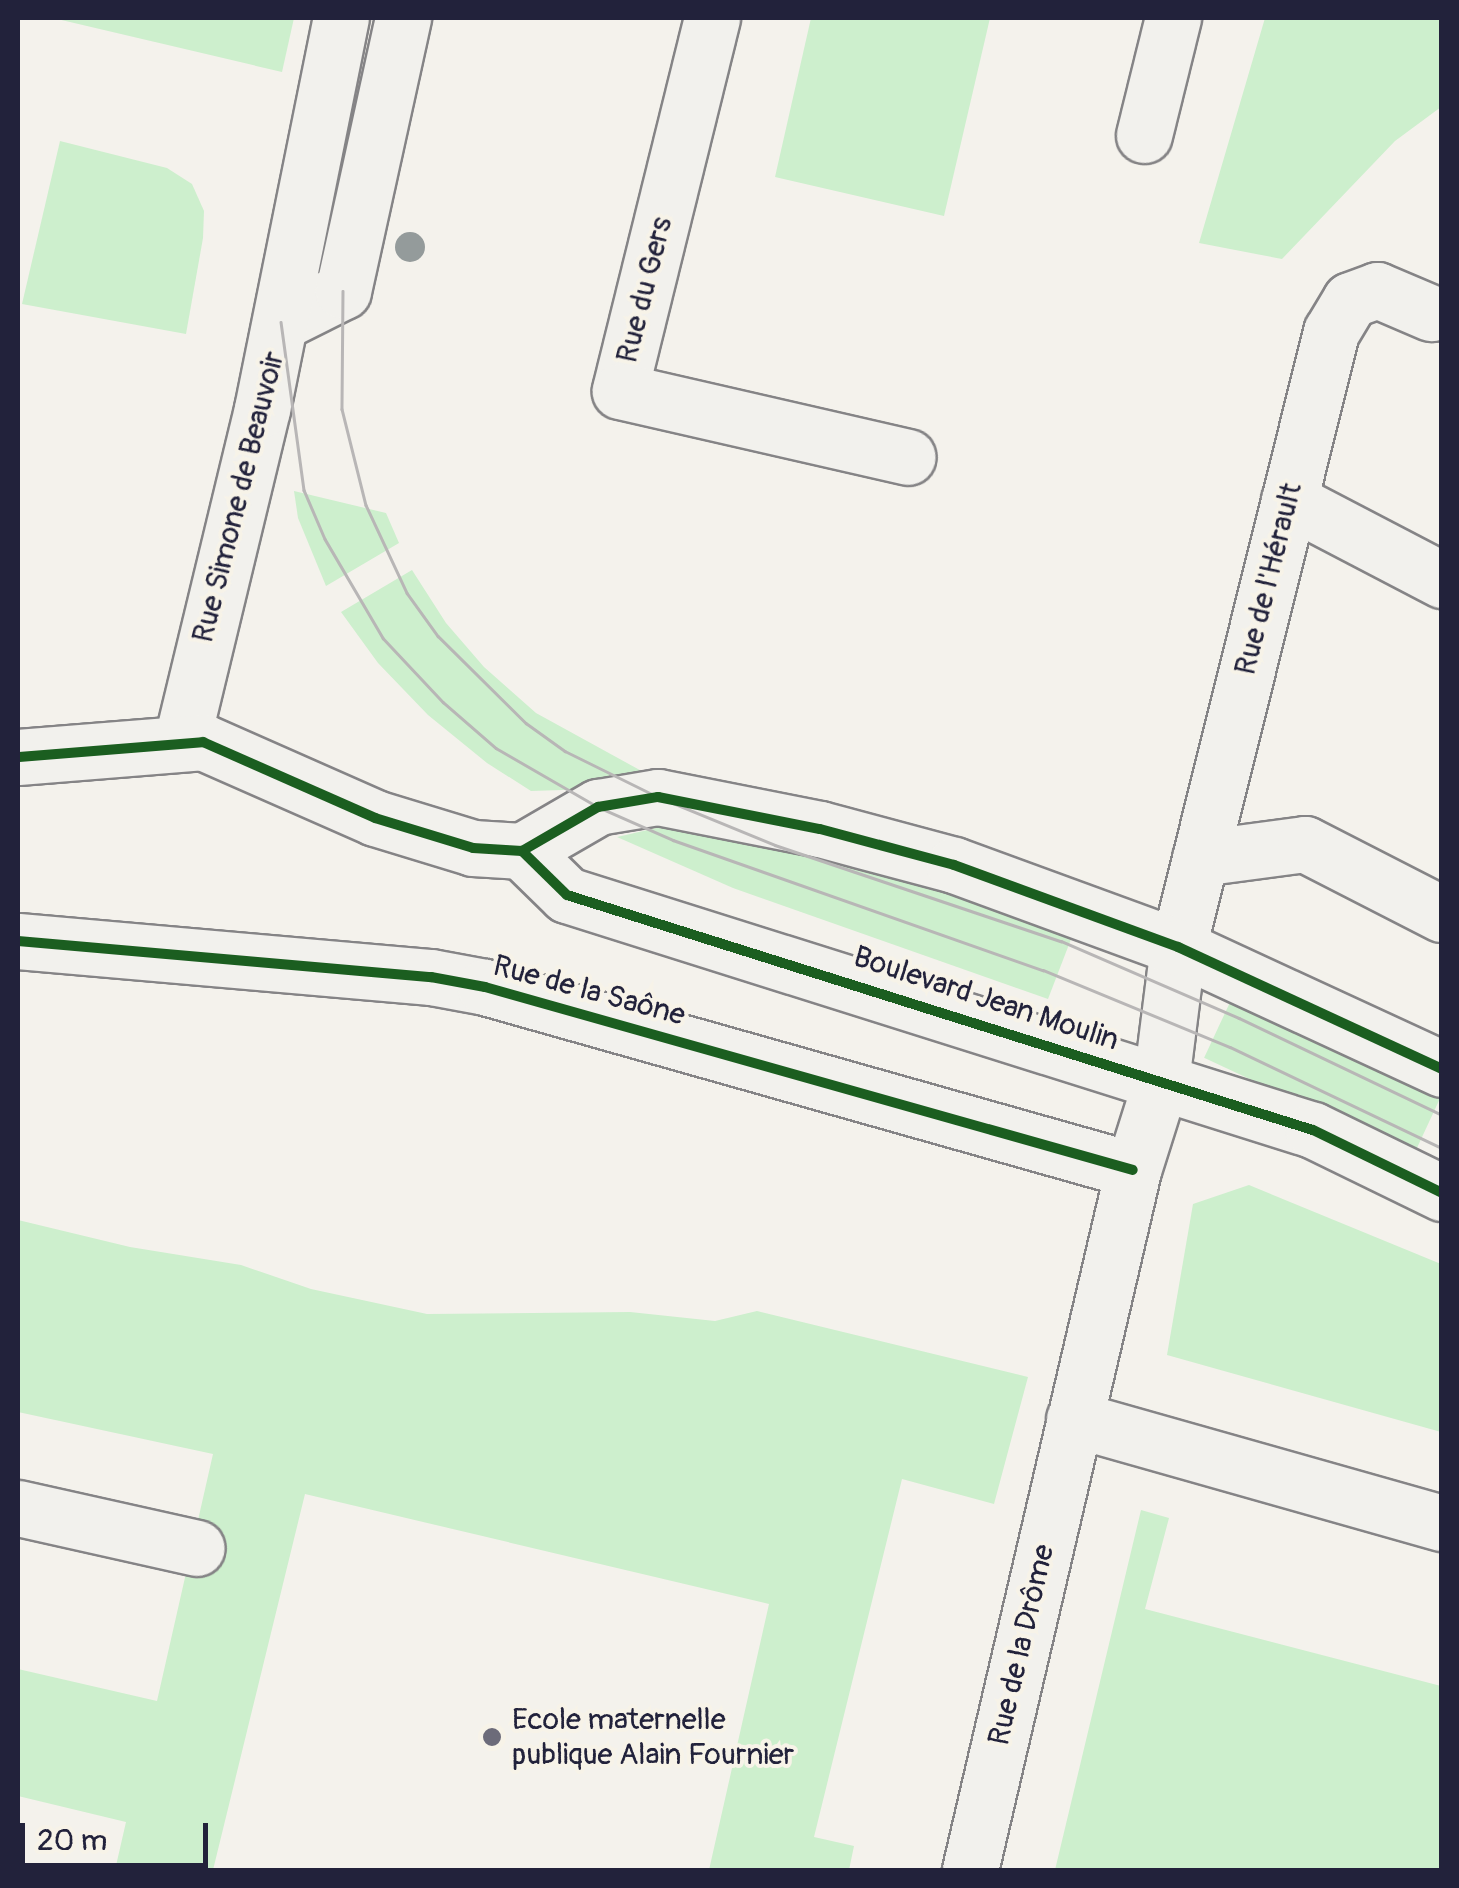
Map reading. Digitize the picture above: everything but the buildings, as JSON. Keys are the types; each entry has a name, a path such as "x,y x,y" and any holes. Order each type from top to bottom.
{"street":[{"path":"281,322 290,254 341,18"},
{"name":"Rue Simone de Beauvoir","path":"192,741 281,322 344,291 403,18"},
{"name":"Rue du Gers","path":"712,18 620,391 908,457"},
{"path":"1144,135 1173,18"},
{"name":"Rue de l'Hérault","path":"1161,1081 1178,947 1331,332 1350,300 1377,290 1431,313"},
{"path":"1289,500 1442,580"},
{"path":"18,757 192,741 375,818 473,848 522,851 598,806 658,797 820,829 954,865 1178,947 1442,1070"},
{"path":"1200,858 1305,844 1442,914"},
{"name":"Boulevard Jean Moulin","path":"522,851 566,895 1313,1130 1442,1193"},
{"name":"Rue de la Saône","path":"18,941 412,975 485,987 1133,1170"},
{"name":"Rue de la Drôme","path":"970,1870 1133,1170 1161,1081"},
{"path":"1074,1419 1442,1523"},
{"path":"18,1508 197,1548"}],"green space":[{"path":"53,18 294,18 282,72"},
{"path":"811,18 990,18 944,216 775,177"},
{"path":"1265,18 1441,18 1441,107 1395,141 1282,259 1199,243"},
{"path":"60,141 167,168 192,184 204,211 203,238 186,334 22,304"},
{"path":"294,491 386,513 399,543 326,586 298,518"},
{"path":"412,570 446,623 484,667 536,713 647,774 593,789 531,791 487,763 428,715 378,663 341,612"},
{"path":"707,823 1078,921 1048,999 733,888 617,837 665,826"},
{"path":"1232,998 1441,1096 1413,1155 1204,1058"},
{"path":"1249,1185 1441,1264 1441,1432 1167,1355 1193,1204"},
{"path":"18,1220 130,1247 241,1265 311,1289 427,1314 630,1312 715,1321 757,1311 1028,1377 994,1504 902,1479 814,1837 854,1846 849,1870 709,1870 769,1604 305,1494 213,1870 115,1870 126,1822 18,1796 18,1669 157,1701 213,1454 18,1412"},
{"path":"1141,1510 1169,1518 1145,1609 1441,1686 1441,1870 1055,1870"}],"tram line":[{"path":"343,291 342,409 366,505 407,593 438,636 526,723 565,751 658,797 775,845 1061,941 1239,1018 1442,1115"},
{"path":"281,322 304,490 325,539 383,638 443,702 496,748 598,807 673,840 1043,970 1230,1047 1442,1148"}],"cycle path":[{"path":"18,757 203,742 375,818 473,848 522,851 598,807 658,797 820,829 954,865 1178,947 1442,1069"},
{"path":"522,851 567,895 1313,1130 1442,1193"},
{"path":"18,941 431,977 485,987 1133,1170"}],"place":[{"name":"Ecole maternelle publique Alain Fournier","path":"492,1737"}]}
